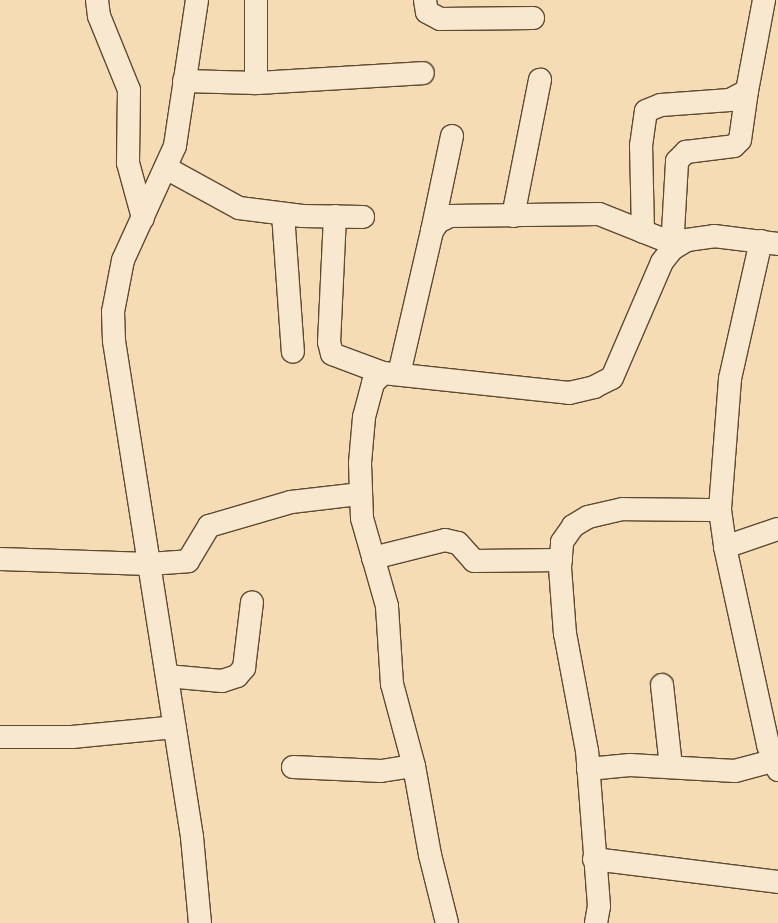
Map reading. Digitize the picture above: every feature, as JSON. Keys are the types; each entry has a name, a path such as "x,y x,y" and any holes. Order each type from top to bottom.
{"street":[{"path":"97,0 99,16 129,90 128,163 143,218"},
{"path":"197,0 174,146 166,168 123,260 113,312 114,341 192,837 200,923"},
{"path":"256,0 256,82"},
{"path":"425,0 427,12 440,19 494,9 533,18"},
{"path":"335,216 329,342 332,354 391,374 569,393 594,387 612,378 662,262 672,246 677,161 686,152 734,146 740,140 764,0"},
{"path":"184,82 256,82 423,73"},
{"path":"513,216 540,80"},
{"path":"643,232 641,146 646,111 661,105 730,100 747,91"},
{"path":"447,923 430,855 414,766 395,700 390,627 359,494 364,417 373,383 391,374 432,231 452,136"},
{"path":"166,168 239,208 283,214 363,217"},
{"path":"283,214 293,352"},
{"path":"432,231 438,222 450,216 600,214 672,246 688,240 714,236 769,243 730,379 720,510 725,547 775,766 735,771 671,766 616,765 588,769"},
{"path":"0,559 149,564 188,561 209,526 291,502 359,494"},
{"path":"596,923 599,906 588,769 582,720 565,634 561,560 562,542 573,526 588,517 623,509 651,507 720,510"},
{"path":"725,547 778,529"},
{"path":"373,558 445,540 458,544 467,557 474,561 561,560"},
{"path":"167,676 222,681 238,676 244,668 252,602"},
{"path":"662,685 671,766"},
{"path":"0,737 81,737 175,727"},
{"path":"293,767 381,771 414,766"},
{"path":"594,859 778,882"}]}
